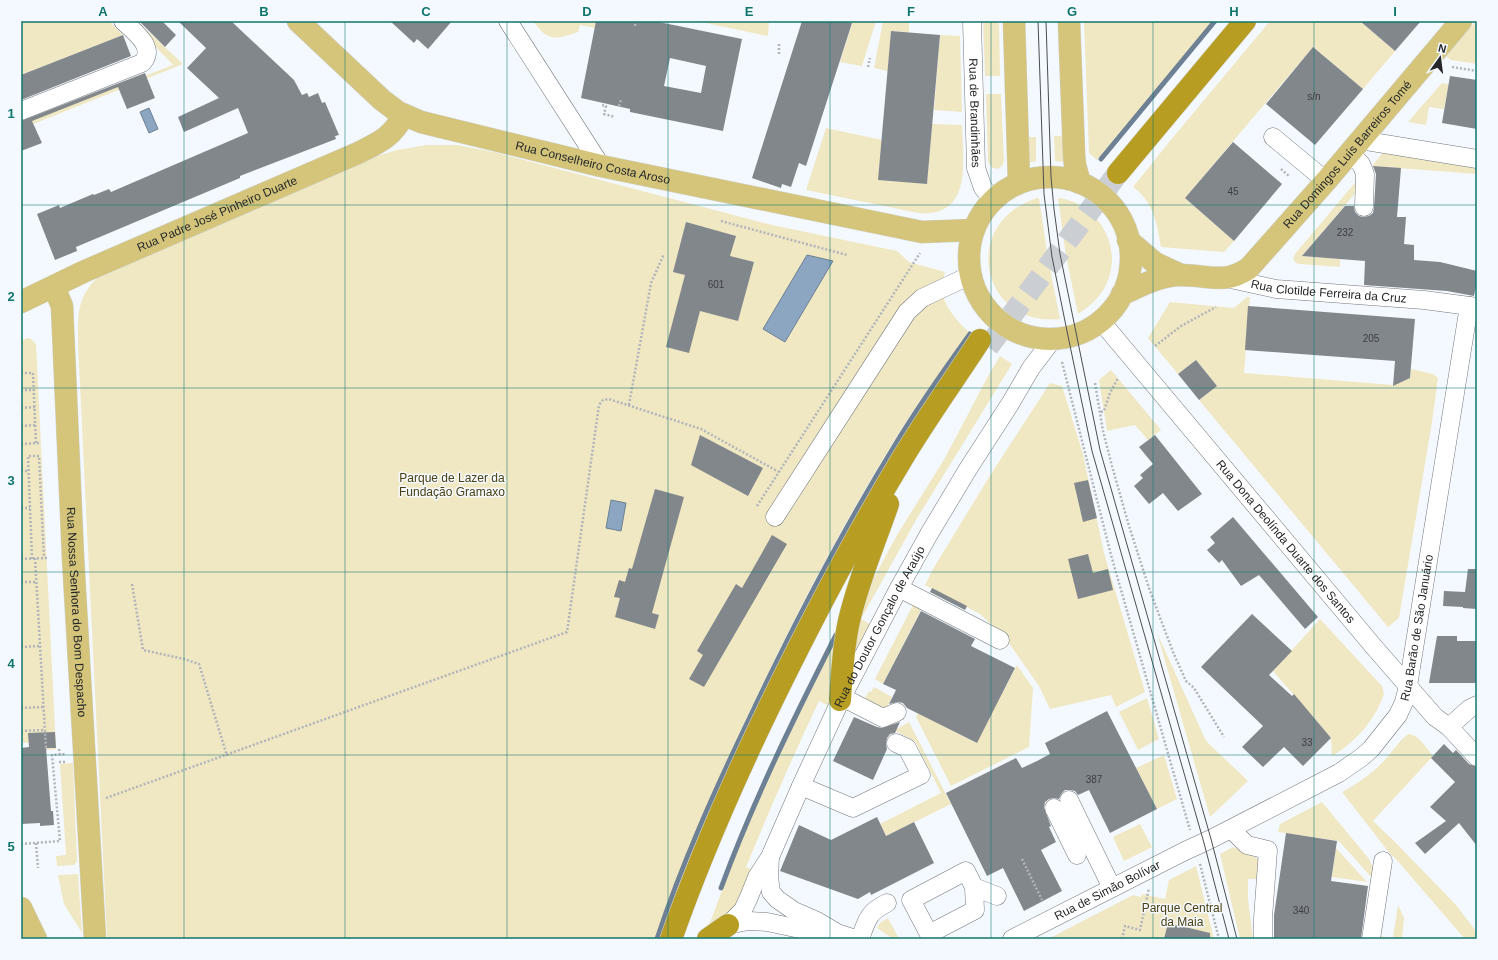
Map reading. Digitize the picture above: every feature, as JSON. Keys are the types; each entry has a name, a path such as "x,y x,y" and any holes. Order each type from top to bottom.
{"highway":[{"path":"1231,21 1114,170 1245,21"},
{"path":"671,939 681,909 739,769 797,649 860,530 899,464 984,344 888,504 826,615 791,683 751,768 719,842 682,939"},
{"path":"841,699 842,659 849,621 863,575 888,504"},
{"path":"708,939 728,925"}],"main road":[{"name":"Rua Conselheiro Costa Aroso","path":"298,21 382,100 412,119 439,127 600,166 921,242 970,266"},
{"path":"1014,21 1019,183"},
{"path":"1069,21 1074,154 1075,165 1080,183"},
{"name":"Rua Domingos Luís Barreiros Tomé","path":"1226,278 1237,276 1257,261 1461,21"},
{"name":"Rua Padre José Pinheiro Duarte","path":"21,302 83,272 358,153 386,138 398,126 404,115"},
{"path":"1051,177 1080,183 1101,195 1114,209 1123,224 1130,249 1129,272 1122,294 1111,311 1091,327 1080,332 1053,339 1040,338 1018,332 995,318 977,295 970,266 970,243 974,230 982,214 994,200 1006,189 1019,183 1031,179 1051,177"},
{"name":"Rua Conselheiro Costa Aroso","path":"921,242 974,230"},
{"name":"Rua Clotilde Ferreira da Cruz","path":"1128,240 1155,263 1181,275"},
{"name":"Rua Clotilde Ferreira da Cruz","path":"1122,294 1163,278 1181,275 1226,278"},
{"name":"Rua Nossa Senhora do Bom Despacho","path":"54,287 62,306 73,557 95,939"},
{"path":"21,908 36,939"}],"street":[{"path":"21,111 142,62 147,55 145,45 123,21"},
{"path":"508,21 600,166"},
{"name":"Rua de Brandinhães","path":"972,21 976,168 983,188 994,200"},
{"path":"1270,141 1322,185"},
{"path":"1364,207 1365,174 1355,147 1477,159"},
{"path":"775,517 907,312 922,298 970,266"},
{"name":"Rua Clotilde Ferreira da Cruz","path":"1226,278 1276,289 1424,300 1473,306"},
{"name":"Rua Barão de São Januário","path":"1198,845 1339,773 1371,749 1398,715 1404,702 1408,686 1473,306"},
{"name":"Rua Dona Deolínda Duarte dos Santos","path":"1100,320 1374,647 1436,716 1449,727 1477,757"},
{"name":"Rua do Doutor Gonçalo de Araújo","path":"728,925 743,910 750,897 757,877 770,857 841,699 899,588 968,469 1010,404 1031,368 1053,339"},
{"path":"899,588 1000,640"},
{"path":"841,699 883,718 897,712"},
{"path":"1449,727 1469,709 1477,705"},
{"path":"801,786 853,808 921,775 907,748 896,742"},
{"path":"1077,855 1066,801 1117,886"},
{"path":"1231,829 1246,845 1268,850 1263,939"},
{"name":"Rua de Simão Bolívar","path":"1012,939 1198,845"},
{"path":"770,857 769,877 771,892 777,899 794,911 817,921 837,933 856,939"},
{"path":"1371,939 1383,861"},
{"path":"974,887 996,896"},
{"path":"860,939 869,916 877,907 887,903"},
{"path":"728,925 748,921 767,922 814,932 837,933"}],"path":[{"path":"636,21 636,26"},
{"path":"778,54 779,44"},
{"path":"868,67 870,58"},
{"path":"1452,67 1477,71"},
{"path":"619,106 621,99"},
{"path":"602,105 606,106 604,114 615,117"},
{"path":"1285,172 1289,176"},
{"path":"721,221 847,255"},
{"path":"757,506 921,242"},
{"path":"629,405 651,283 664,254"},
{"path":"1155,346 1181,326 1216,306"},
{"path":"1062,362 1111,555 1198,845 1219,939"},
{"path":"21,373 33,373 36,444"},
{"path":"1101,412 1104,411 1110,393 1118,378"},
{"path":"1095,383 1101,412 1103,432 1121,498 1161,622 1186,681 1194,688 1224,737"},
{"path":"21,390 34,390"},
{"path":"101,800 227,756 567,632 599,405 603,400 609,398 701,429 779,472"},
{"path":"21,408 35,407"},
{"path":"21,426 35,425"},
{"path":"21,444 41,443"},
{"path":"21,559 34,558 45,558 39,456 28,456 28,471 30,508 34,558 36,582 46,750"},
{"path":"21,472 28,471"},
{"path":"21,508 30,508"},
{"path":"21,582 36,582"},
{"path":"132,584 143,650 200,664 227,756"},
{"path":"21,647 40,646"},
{"path":"21,708 43,707"},
{"path":"21,731 45,730"},
{"path":"21,844 60,841 52,755 61,754 60,749"},
{"path":"36,843 38,868"},
{"path":"1022,859 1042,900"},
{"path":"1122,939 1124,926 1140,930 1150,884"}],"green space":[{"path":"21,21 109,21 123,35 21,75"},
{"path":"131,21 137,21 183,64 21,129 21,124 173,65"},
{"path":"533,21 596,21 595,28 580,25 578,32 558,38 548,36 543,33"},
{"path":"696,21 769,21 768,36"},
{"path":"845,21 876,21 862,66 840,62 852,24"},
{"path":"883,21 909,21 909,32 891,31 888,71 874,68"},
{"path":"983,21 999,21 1000,76 985,76"},
{"path":"1084,21 1213,21 1097,160 1089,153"},
{"path":"1270,21 1360,21 1395,51 1363,89 1313,47 1185,198 1234,241 1224,252 1161,247 1156,221 1150,206 1140,193 1133,187"},
{"path":"1476,21 1477,64 1451,60 1446,56"},
{"path":"940,35 960,36 962,112 934,110"},
{"path":"1442,83 1449,84 1444,109 1429,107 1426,125 1408,122"},
{"path":"986,94 1001,94 1004,161 1002,166 998,169 993,168 988,162"},
{"path":"932,124 962,125 963,170 961,184 956,197 948,206 936,212 918,213 806,190 826,128 882,140 879,180 927,184"},
{"path":"1054,136 1063,136 1064,162 1055,161"},
{"path":"1027,137 1036,137 1036,161 1028,163"},
{"name":"Parque de Lazer da Fundação Gramaxo","path":"427,145 457,145 494,152 772,225 897,251 909,262 945,272 942,287 944,300 955,318 969,332 919,402 871,478 799,611 723,769 687,853 655,939 107,939 78,344 78,317 85,293 97,278 380,155 397,150"},
{"path":"1385,150 1477,165 1477,174 1372,166"},
{"path":"1359,178 1358,190 1302,256 1340,259 1340,267 1296,263 1293,259 1295,254"},
{"path":"1039,198 1048,259 1060,319 1033,317 1012,308 998,292 990,272 989,250 996,229 1012,211"},
{"path":"1058,198 1071,201 1083,207 1094,216 1102,226 1108,238 1111,250 1112,264 1104,289 1093,303 1078,314 1066,256"},
{"path":"1247,297 1250,297 1244,373 1393,385 1410,378 1411,369 1433,374 1438,378 1399,618 1388,627 1199,400 1217,386 1196,360 1178,374 1148,338 1170,302 1234,308"},
{"path":"28,338 36,344 56,749 46,750 42,742 21,743 21,340"},
{"path":"1000,356 1012,364 916,520 861,619 870,624 851,659 849,653 871,583 897,535 945,458"},
{"path":"1111,370 1161,430 1148,440 1135,425 1107,431 1099,380"},
{"path":"1050,383 1062,386 1083,454 1104,553 1145,692 1116,707 1111,695 1050,709 1039,686 1004,636 980,614 925,585 933,569 991,474"},
{"path":"915,601 923,606 883,684 875,679"},
{"path":"1320,619 1382,686 1384,694 1375,713 1364,730 1349,744 1332,756 1331,738 1273,671"},
{"path":"1157,633 1206,741 1248,781 1210,817"},
{"path":"836,639 835,686 829,706 819,701 809,722 746,867 755,871 735,909 708,928 736,853 771,772"},
{"path":"1017,665 1033,688 1029,747 951,786 916,717 918,713 976,743"},
{"path":"874,687 892,697 885,711 864,700 869,691 871,692"},
{"path":"1147,698 1159,739 1138,750 1119,712"},
{"path":"890,721 895,730 909,722 951,804 886,836 880,824 941,793 915,741 880,723"},
{"path":"1409,734 1419,739 1433,756 1373,821 1456,905 1475,930 1477,929 1477,939 1465,939 1391,855 1342,792 1374,771"},
{"path":"1164,755 1177,799 1157,809 1136,768"},
{"path":"73,763 77,861 74,865 57,866 56,856 66,855 60,764"},
{"path":"1322,802 1369,859 1373,868 1372,878 1339,841 1278,832 1280,824"},
{"path":"1140,824 1152,847 1124,861 1113,837"},
{"path":"1233,847 1259,859 1260,879 1248,879 1248,899 1253,939 1240,939 1220,854"},
{"path":"1336,848 1367,882 1332,877"},
{"name":"Parque Central da Maia","path":"1196,866 1214,939 1048,939 1133,895 1141,897 1142,894 1165,899 1169,880"},
{"path":"78,874 82,933 64,904 58,875"},
{"path":"1398,905 1404,918 1402,939 1380,939 1380,936 1393,938"},
{"path":"888,918 899,939 893,939 877,928 880,923"}],"water":[{"path":"149,108 158,129 149,133 140,112"},
{"path":"807,255 833,261 785,342 763,329"},
{"path":"611,500 626,503 621,531 606,528"}],"building":[{"path":"139,21 162,21 176,35 165,47"},
{"path":"178,21 231,21 294,80 302,95 307,93 309,97 318,93 322,103 325,102 339,135 335,136 336,139 240,176 240,178 76,247 77,251 55,260 37,214 59,205 60,208 109,189 111,192 248,133 238,108 184,132 178,117 219,98 187,68 206,48"},
{"path":"390,21 452,21 428,49 417,39 414,43"},
{"path":"596,21 654,21 742,39 723,131 630,112 630,109 581,98","holes":["670,58 706,66 701,93 664,86"]},
{"path":"802,21 845,21 852,23 806,166 799,163 791,187 782,184 781,188 752,178"},
{"path":"1360,21 1421,21 1395,51"},
{"path":"891,31 940,35 927,184 878,180"},
{"path":"123,35 131,56 21,100 21,75"},
{"path":"1313,47 1363,89 1315,145 1266,104"},
{"path":"145,73 155,98 127,109 118,87 32,121 42,143 21,151 21,121"},
{"path":"1450,76 1477,80 1477,129 1442,123"},
{"path":"1233,142 1282,184 1234,241 1185,198"},
{"path":"1373,166 1401,168 1397,217 1406,217 1404,244 1414,245 1414,260 1440,262 1477,271 1474,296 1447,291 1364,285 1365,261 1302,256 1345,206 1354,206 1355,212 1359,216 1363,217 1369,216 1373,213 1376,174"},
{"path":"686,222 736,236 730,256 754,262 738,321 700,311 689,353 666,347 685,275 673,272"},
{"path":"1248,306 1415,319 1410,378 1393,386 1395,361 1245,350"},
{"path":"1196,360 1217,386 1199,400 1178,374"},
{"path":"700,435 763,468 748,496 691,465"},
{"path":"1155,435 1202,494 1178,511 1163,493 1149,504 1134,486 1143,478 1140,475 1153,464 1139,447"},
{"path":"1088,480 1097,518 1083,522 1074,483"},
{"path":"655,489 684,497 652,613 659,615 655,629 615,617 620,598 614,597 619,580 625,582 629,568 632,569"},
{"path":"1233,517 1318,617 1305,629 1259,575 1241,586 1222,560 1219,563 1207,550 1215,543 1210,537"},
{"path":"772,535 787,544 704,687 689,679 703,655 697,651 736,584 742,588"},
{"path":"1088,554 1093,573 1108,569 1113,590 1078,599 1068,559"},
{"path":"1468,569 1477,569 1477,609 1443,606 1444,591 1465,592"},
{"path":"932,588 967,606 965,610 930,592"},
{"path":"921,611 975,639 971,646 1015,668 977,743 907,708 903,703 898,702 889,704 896,690 883,684"},
{"path":"1252,614 1292,651 1269,675 1292,696 1294,694 1331,738 1303,766 1284,747 1263,767 1242,747 1263,726 1201,667"},
{"path":"1437,636 1457,636 1457,641 1477,641 1477,683 1429,683"},
{"path":"1107,711 1157,809 1110,833 1089,790 1078,795 1075,791 1065,790 1059,799 1049,799 1045,802 1044,808 1051,826 1049,827 1056,842 1041,850 1062,891 1024,911 1003,868 987,876 946,793 1016,758 1022,768 1037,761 1050,754 1045,743"},
{"path":"854,717 882,728 900,722 895,733 890,734 887,738 887,749 873,780 833,761"},
{"path":"55,732 56,748 46,748 51,811 53,811 54,825 40,826 40,823 21,824 21,748 29,747 28,733"},
{"path":"1444,744 1453,753 1456,750 1469,764 1477,767 1477,846 1459,823 1425,854 1415,843 1446,821 1430,807 1455,782 1431,758"},
{"path":"877,817 886,836 914,822 934,863 871,895 870,892 858,899 780,871 799,825 831,840"},
{"path":"1286,833 1337,841 1331,881 1368,886 1361,939 1274,939 1274,915"},
{"path":"1168,923 1210,933 1210,939 1164,939"}],"waterway":[{"path":"1101,159 1215,21"},
{"path":"657,939 677,883 712,799 801,613 875,478 931,389 970,334"},
{"path":"721,888 760,792 836,635"}],"tunnel":[{"path":"988,347 1118,173"}],"tram line":[{"path":"1038,21 1044,194 1052,257 1068,336 1092,451 1204,843 1229,939"},
{"path":"1046,21 1051,177 1054,209 1060,254 1100,450 1211,839 1237,939"}]}
